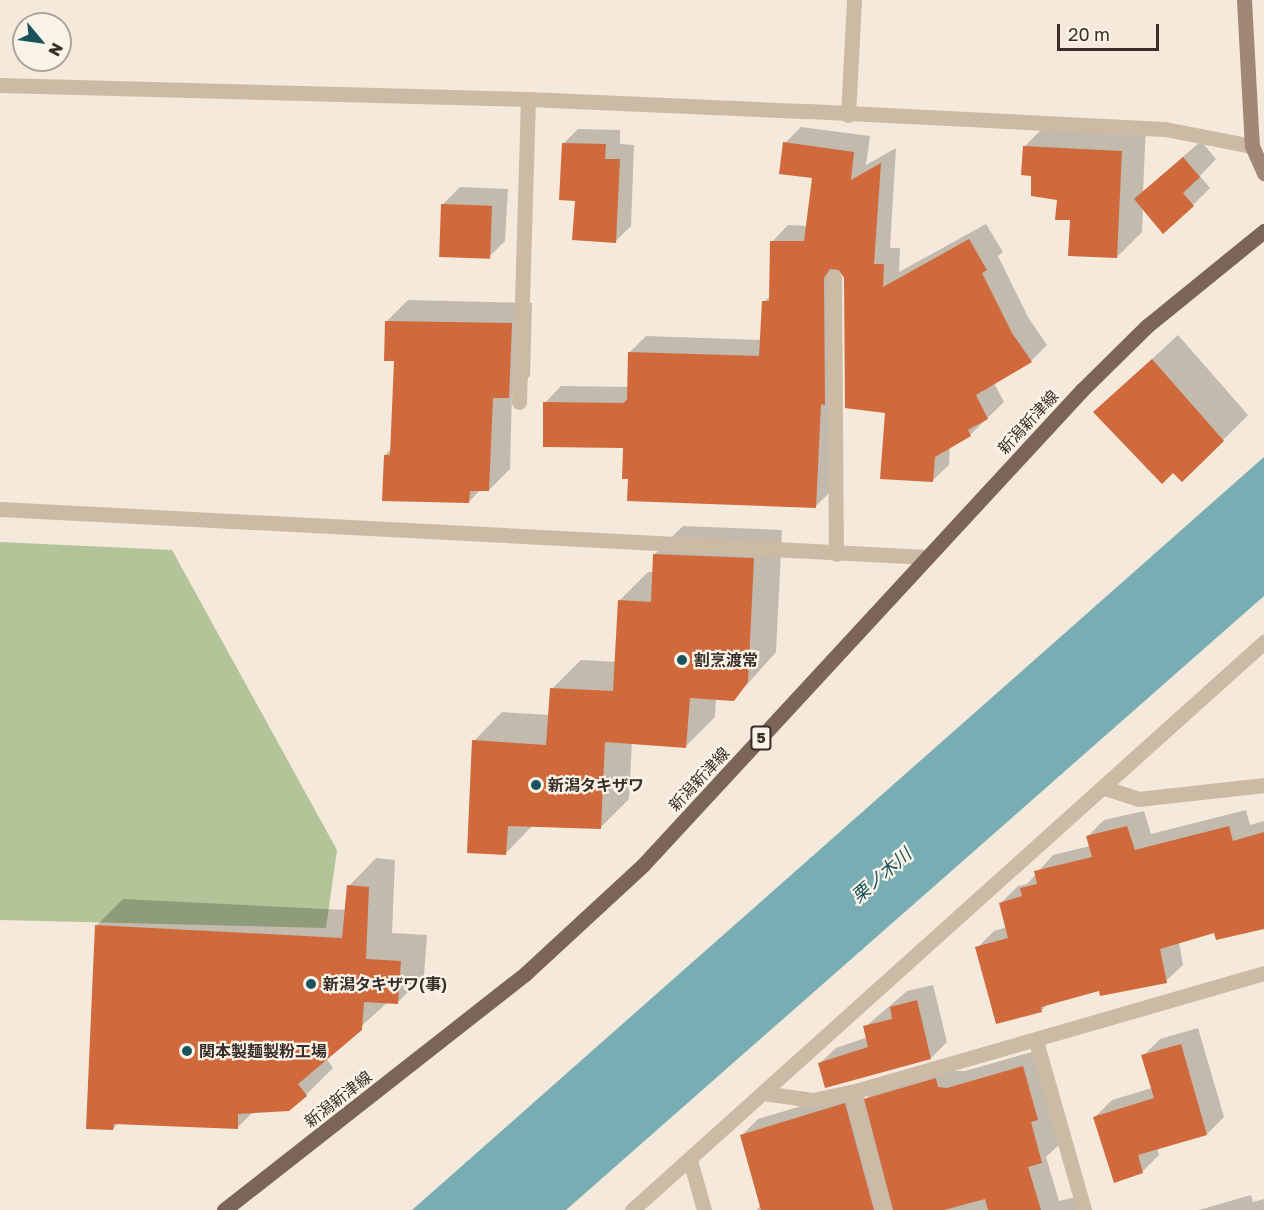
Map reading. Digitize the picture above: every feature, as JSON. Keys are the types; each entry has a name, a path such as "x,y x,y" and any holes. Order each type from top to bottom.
{"main road":[{"name":"新潟新津線","path":"224,1210 525,974 644,865 928,557 1139,334 1264,231"}],"street":[{"path":"848,116 854,0"},
{"path":"1244,0 1252,146 1264,173"},
{"path":"0,85 528,99 848,116 1165,129 1252,146"},
{"path":"519,402 528,99"},
{"path":"834,278 836,554"},
{"path":"0,509 928,557"},
{"path":"632,1210 1105,788 1264,642"},
{"path":"1105,788 1138,799 1264,785"},
{"path":"763,1093 813,1100 852,1092 1036,1041 1264,973"},
{"path":"1036,1041 1084,1210"},
{"path":"852,1092 884,1210"},
{"path":"690,1160 704,1210"}],"green space":[{"path":"0,542 172,550 337,850 326,928 0,920"}],"water":[{"name":"栗ノ木川","path":"1264,457 1264,596 566,1210 412,1210"}],"building":[{"path":"783,142 854,152 851,180 881,163 874,264 884,264 883,287 969,239 987,270 982,273 1012,333 1032,362 976,395 988,419 968,430 971,436 935,457 933,482 880,479 885,413 845,408 844,278 839,270 830,269 824,278 825,405 821,404 816,508 627,501 628,479 622,479 623,448 543,447 543,402 623,403 627,400 628,352 759,356 762,301 769,301 770,241 804,241 812,178 779,174"},
{"path":"562,143 606,144 605,159 620,159 616,243 572,240 575,201 559,200"},
{"path":"1023,146 1122,151 1117,258 1068,256 1070,220 1055,220 1057,200 1031,196 1031,176 1021,175"},
{"path":"1183,157 1200,177 1183,193 1194,206 1163,234 1134,199"},
{"path":"441,204 492,206 490,259 439,257"},
{"path":"385,321 512,323 509,398 493,398 489,491 470,491 469,503 382,501 384,455 390,455 394,361 384,361"},
{"path":"1152,359 1224,441 1182,482 1173,473 1162,484 1093,412"},
{"path":"653,554 754,558 748,682 734,701 690,698 686,748 605,742 601,829 508,826 506,855 467,853 472,740 546,745 550,688 613,691 618,600 651,602"},
{"path":"1127,826 1135,850 1229,826 1233,841 1264,832 1264,929 1216,940 1214,933 1160,949 1167,983 1100,996 1099,991 1041,1007 1042,1012 996,1024 975,947 1008,938 999,903 1022,896 1020,888 1037,884 1034,871 1092,857 1086,836"},
{"path":"347,885 369,887 366,959 401,961 398,1004 364,1002 362,1030 298,1084 307,1096 289,1111 238,1114 238,1129 114,1124 113,1130 86,1129 95,925 342,938"},
{"path":"917,1000 931,1059 825,1088 818,1063 868,1047 863,1026 892,1019 890,1007"},
{"path":"1181,1044 1207,1135 1138,1155 1143,1173 1114,1183 1093,1117 1154,1098 1141,1055"},
{"path":"1023,1066 1038,1120 1031,1122 1042,1163 1028,1167 1041,1210 988,1210 985,1199 944,1210 893,1210 864,1099 936,1078 938,1087 947,1088"},
{"path":"845,1103 874,1210 761,1210 740,1135"}],"place":[{"name":"割烹渡常","path":"682,660"},
{"name":"新潟タキザワ","path":"536,785"},
{"name":"新潟タキザワ(事)","path":"311,984"},
{"name":"関本製麺製粉工場","path":"187,1051"}]}
